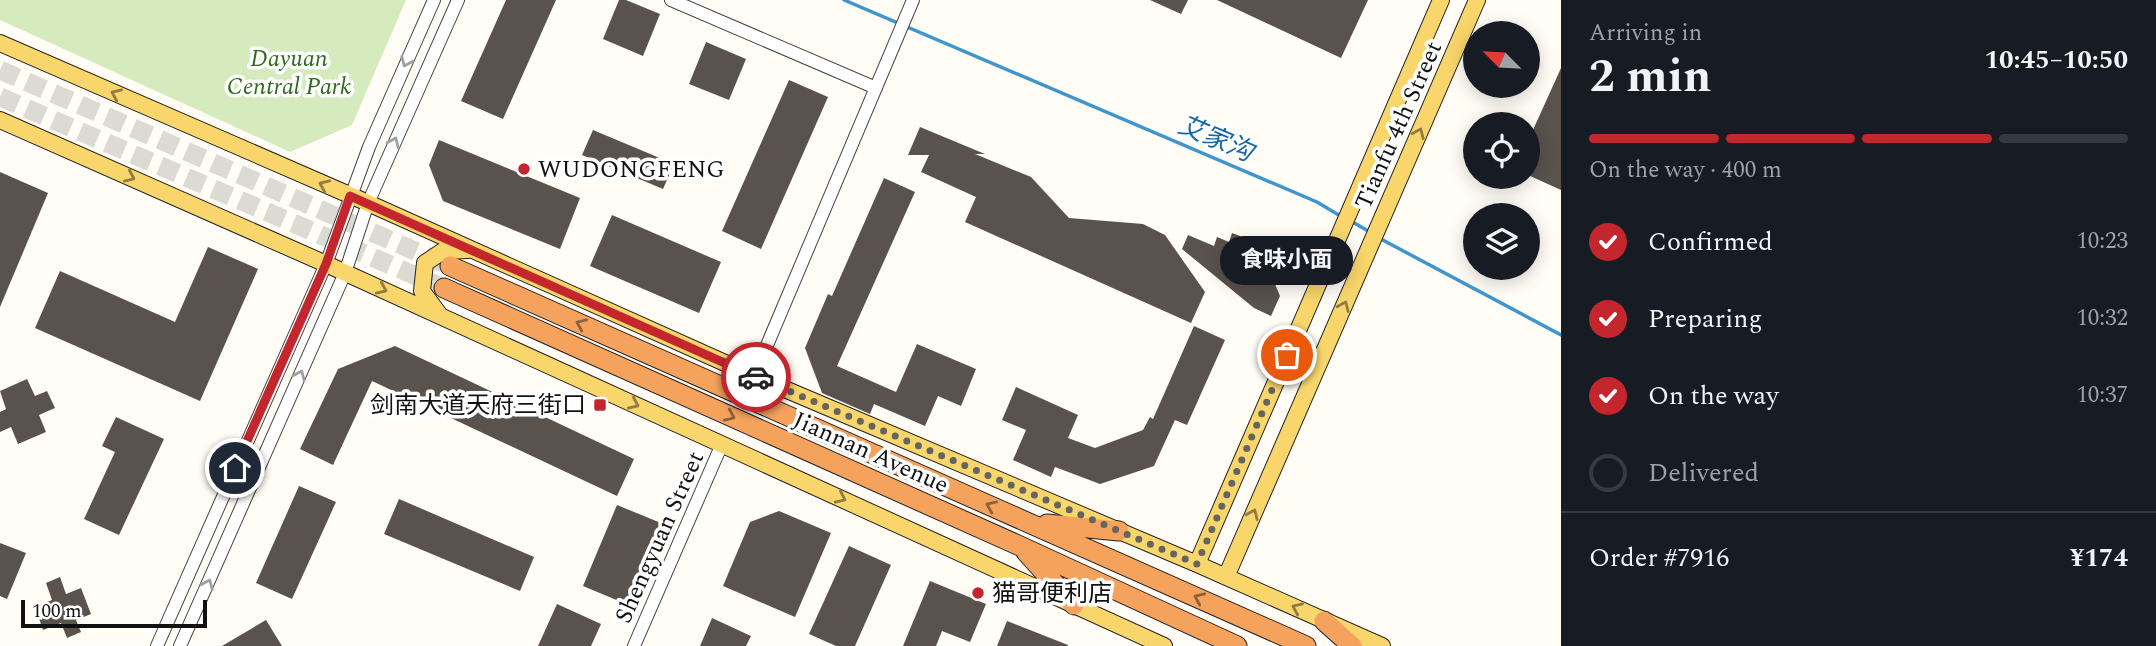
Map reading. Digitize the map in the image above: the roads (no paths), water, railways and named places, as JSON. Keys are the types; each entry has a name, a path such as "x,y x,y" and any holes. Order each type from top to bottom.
{"highway":[{"name":"Jiannan Avenue","path":"450,266 1306,646"},
{"name":"Jiannan Avenue","path":"444,288 1237,646"},
{"path":"1029,523 1119,531"},
{"path":"1020,546 1074,605"},
{"path":"1324,621 1352,646"}],"main road":[{"name":"Tianfu 4th Street","path":"1197,564 1441,0"},
{"name":"Tianfu 4th Street","path":"1226,577 1477,0"},
{"path":"0,43 368,203 754,376 1197,564 1382,646"},
{"path":"0,120 441,316 1160,645"},
{"path":"441,316 422,291 425,263 443,251 474,250"}],"street":[{"path":"157,646 326,264 369,147 434,0"},
{"path":"180,646 345,273 368,203 458,0"},
{"path":"671,0 876,88"},
{"path":"754,376 913,0"},
{"name":"Shengyuan Street","path":"634,646 722,444"}],"waterway":[{"name":"艾家沟","path":"844,0 1317,202 1342,217"},
{"name":"艾家沟","path":"1349,220 1370,232"},
{"name":"艾家沟","path":"1379,238 1561,335"}],"tunnel":[{"path":"0,70 445,264"},
{"path":"0,97 444,288"}],"place":[{"name":"WUDONGFENG","path":"524,169"},
{"name":"食味小面","path":"1287,355"},
{"name":"剑南大道天府三街口","path":"600,405"},
{"name":"猫哥便利店","path":"978,593"}],"park label":[{"name":"Dayuan Central Park","path":"289,72"}]}
